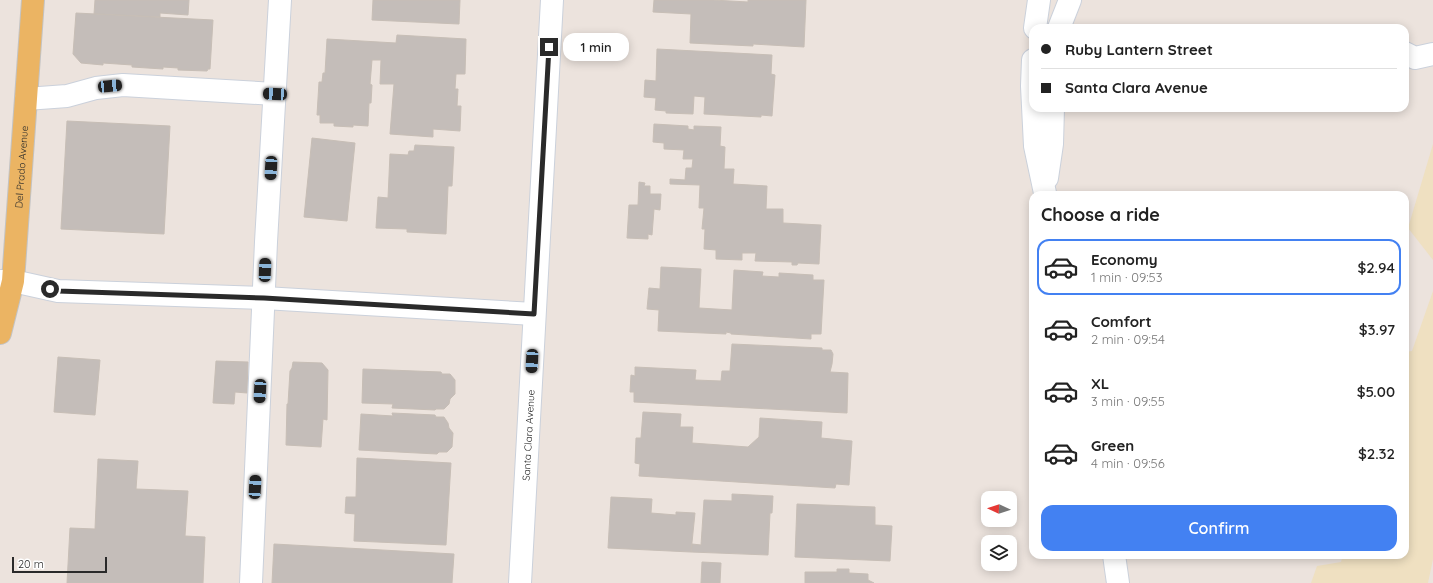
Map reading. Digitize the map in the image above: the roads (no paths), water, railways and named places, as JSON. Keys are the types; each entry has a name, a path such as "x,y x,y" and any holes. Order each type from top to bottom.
{"main road":[{"name":"Del Prado Avenue","path":"0,333 7,281 26,99 33,0"}],"street":[{"path":"251,583 280,0"},
{"name":"Santa Clara Avenue","path":"520,583 552,0"},
{"path":"1036,24 1039,0"},
{"path":"1061,24 1070,0"},
{"path":"1409,55 1415,58 1433,54"},
{"path":"26,99 66,96 96,88 123,85 275,94"},
{"path":"1033,112 1035,146 1044,191"},
{"path":"1045,191 1052,144 1053,112"},
{"path":"7,281 58,291 264,298 534,314"},
{"path":"1115,559 1118,583"}]}
